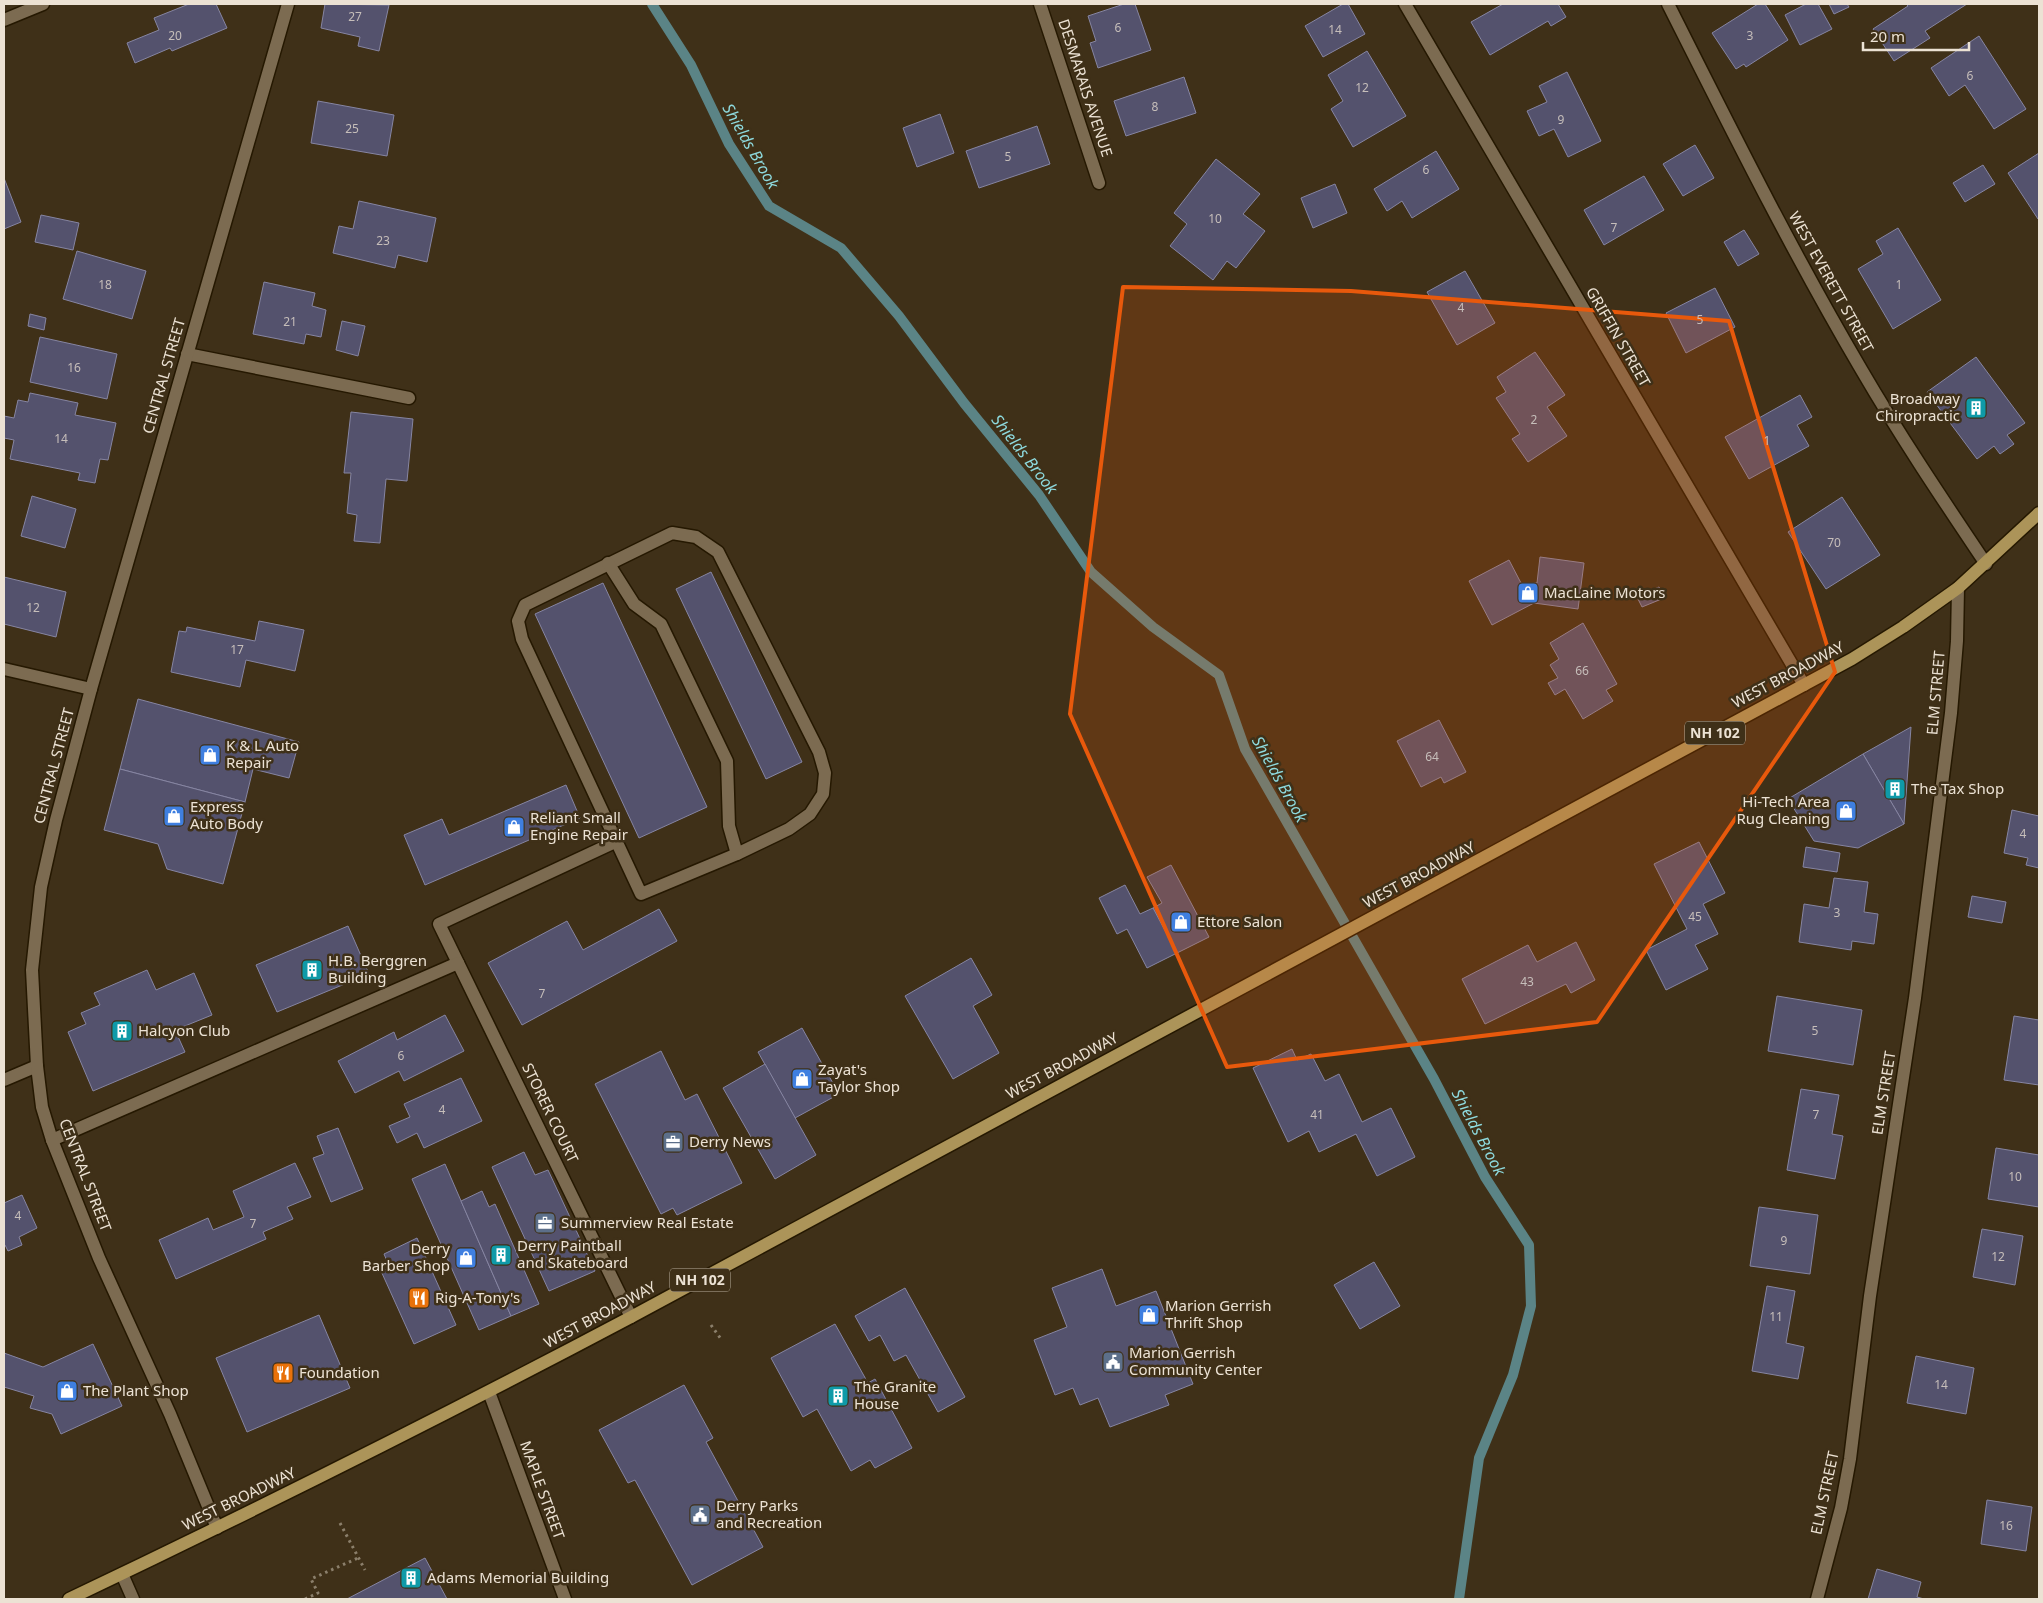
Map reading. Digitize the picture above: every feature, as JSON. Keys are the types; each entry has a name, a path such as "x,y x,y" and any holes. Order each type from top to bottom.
{"main road":[{"name":"WEST BROADWAY","path":"69,1599 217,1528 489,1392 1852,660 1958,588 2039,513"}],"street":[{"path":"4,20 43,4"},
{"name":"CENTRAL STREET","path":"217,1528 170,1414 99,1258 52,1140 42,1107 36,1066 32,970 38,906 56,820 91,689 288,4"},
{"name":"DESMARAIS AVENUE","path":"1040,4 1099,183"},
{"name":"GRIFFIN STREET","path":"1405,4 1804,685"},
{"name":"WEST EVERETT STREET","path":"1668,4 1749,166 1860,368 1904,441 1986,564"},
{"path":"187,354 409,398"},
{"path":"672,533 696,537 718,552 819,752 825,773 823,794 810,814 789,829 737,854 641,894 616,842 522,638 518,621 525,605 608,563 672,533"},
{"path":"608,563 634,604 661,624 726,761 729,826 737,854"},
{"name":"ELM STREET","path":"1817,1599 1840,1508 1850,1459 1870,1296 1915,998 1951,713 1957,641 1958,588"},
{"path":"4,669 91,689"},
{"name":"STORER COURT","path":"616,842 440,924 631,1317"},
{"path":"52,1140 458,963"},
{"path":"4,1080 36,1066"},
{"name":"MAPLE STREET","path":"489,1392 565,1599"},
{"path":"122,1574 133,1599"}],"path":[{"path":"711,1325 720,1339"},
{"path":"340,1523 365,1570"},
{"path":"305,1599 318,1593 311,1579 358,1558"}],"highlighted area":[{"path":"1123,287 1351,291 1729,321 1835,672 1597,1022 1227,1067 1070,714"}],"building":[{"path":"189,4 216,4 227,28 172,51 170,48 135,63 127,43 159,30 154,18"},
{"path":"325,4 389,5 379,51 358,46 360,37 321,28"},
{"path":"1124,4 1135,4 1151,50 1098,68 1090,43 1096,41 1088,16"},
{"path":"1343,4 1348,4 1365,34 1323,57 1305,26"},
{"path":"1503,4 1558,4 1566,17 1551,26 1548,21 1490,55 1471,22"},
{"path":"1758,4 1765,4 1788,40 1746,67 1744,64 1736,69 1712,33"},
{"path":"1806,4 1818,4 1832,29 1800,45 1785,15"},
{"path":"1829,4 1847,4 1849,7 1834,14"},
{"path":"1906,4 1967,4 1925,31 1930,38 1894,61 1873,29 1908,6"},
{"path":"1979,36 2026,109 1994,129 1965,85 1949,96 1931,68"},
{"path":"1367,51 1406,116 1353,147 1331,109 1343,101 1328,75"},
{"path":"1567,72 1601,141 1568,157 1554,129 1539,136 1527,111 1547,102 1539,86"},
{"path":"1184,77 1196,113 1126,136 1114,101"},
{"path":"318,101 394,115 387,156 311,143"},
{"path":"940,114 954,153 917,167 903,128"},
{"path":"1037,126 1050,164 979,188 966,151"},
{"path":"1695,145 1714,178 1683,196 1663,164"},
{"path":"1436,151 1459,189 1412,218 1402,201 1387,211 1374,189"},
{"path":"2039,153 2039,218 2038,219 2008,173"},
{"path":"1216,159 1260,194 1243,214 1265,231 1236,268 1227,261 1213,280 1170,246 1187,224 1174,213"},
{"path":"1983,165 1995,184 1965,202 1953,183"},
{"path":"1644,176 1664,210 1604,245 1584,210"},
{"path":"4,178 21,222 4,229"},
{"path":"1335,184 1347,213 1313,228 1301,198"},
{"path":"359,201 436,218 427,262 398,255 395,268 333,253 339,226 353,229"},
{"path":"41,215 79,223 73,250 35,242"},
{"path":"1898,228 1941,300 1893,329 1858,269 1883,254 1876,241"},
{"path":"1744,230 1759,254 1738,266 1724,242"},
{"path":"77,251 146,271 132,319 63,299"},
{"path":"1465,271 1495,323 1457,345 1427,292"},
{"path":"264,282 315,293 312,306 326,310 321,337 306,334 304,344 253,334"},
{"path":"1715,288 1735,327 1686,353 1666,313"},
{"path":"30,314 46,318 44,330 28,326"},
{"path":"342,321 365,326 358,356 336,350"},
{"path":"40,337 117,354 107,399 30,382"},
{"path":"1535,352 1565,395 1547,407 1567,436 1528,462 1512,439 1520,434 1496,398 1506,392 1497,377"},
{"name":"Broadway Chiropractic","path":"1976,357 2025,423 2007,435 2014,444 2000,454 1994,446 1977,459 1927,392"},
{"path":"30,393 78,403 75,415 116,423 108,460 100,459 95,483 78,480 80,473 10,459 14,440 4,438 4,416 14,418 18,400 28,402"},
{"path":"1800,395 1812,417 1797,425 1809,446 1749,479 1725,437"},
{"path":"351,412 413,419 407,481 386,479 380,543 354,541 357,515 347,513 351,473 344,473"},
{"path":"32,496 76,509 65,548 21,536"},
{"path":"1842,497 1880,555 1826,589 1788,532"},
{"name":"MacLaine Motors","path":"1540,557 1584,563 1578,609 1534,603 1492,625 1469,581 1509,560 1521,583 1537,583"},
{"path":"711,572 802,762 766,779 676,589"},
{"path":"4,577 66,592 56,637 4,624"},
{"path":"603,583 707,807 639,838 535,614"},
{"path":"1659,587 1664,598 1642,607 1637,597"},
{"path":"259,621 304,630 295,671 246,660 240,687 171,672 179,631 186,632 187,627 255,641"},
{"path":"1583,623 1617,684 1606,690 1613,701 1583,719 1565,689 1555,695 1548,683 1558,678 1550,665 1559,659 1550,643"},
{"name":"K & L Auto Repair","path":"138,699 299,742 289,778 253,769 245,802 120,769"},
{"path":"1439,720 1466,772 1444,783 1441,777 1421,787 1397,741"},
{"name":"The Tax Shop","path":"1911,727 1904,824 1863,754"},
{"name":"Hi-Tech Area Rug Cleaning","path":"1863,754 1904,824 1858,848 1814,841 1788,799"},
{"name":"Express Auto Body","path":"120,769 245,802 223,884 167,869 158,844 104,830"},
{"name":"Reliant Small Engine Repair","path":"566,785 580,818 425,885 404,835 442,819 449,835"},
{"path":"2012,810 2039,816 2039,868 2026,865 2028,858 2004,853"},
{"path":"1699,842 1725,893 1703,904 1718,934 1695,945 1708,969 1666,990 1646,950 1687,929 1654,864"},
{"path":"1806,847 1840,853 1837,872 1803,867"},
{"name":"Ettore Salon","path":"1171,865 1209,937 1177,953 1153,908 1162,903 1147,877"},
{"path":"1834,878 1868,882 1864,912 1878,914 1874,944 1852,941 1851,950 1799,942 1804,904 1829,908"},
{"path":"1125,885 1140,914 1153,908 1177,953 1147,968 1127,929 1117,934 1099,898"},
{"path":"1972,896 2006,902 2002,923 1968,917"},
{"path":"659,909 677,941 522,1025 488,963 567,921 583,950"},
{"name":"H.B. Berggren Building","path":"348,926 369,974 277,1012 256,965"},
{"path":"1576,942 1595,980 1571,993 1566,984 1485,1024 1462,979 1528,945 1537,962"},
{"path":"971,958 992,995 973,1006 999,1053 953,1079 905,996"},
{"name":"Halcyon Club","path":"147,970 156,990 194,973 212,1015 175,1030 185,1052 93,1091 68,1032 86,1024 81,1013 100,1005 94,993"},
{"path":"1777,996 1862,1010 1853,1065 1768,1051"},
{"path":"445,1015 464,1051 404,1081 399,1071 355,1093 338,1061 394,1032 397,1040"},
{"path":"2014,1016 2039,1020 2039,1085 2004,1080"},
{"name":"Zayat's Taylor Shop","path":"802,1028 839,1094 795,1118 758,1052"},
{"path":"1292,1049 1297,1060 1311,1054 1325,1081 1339,1074 1362,1122 1391,1108 1415,1157 1377,1176 1356,1134 1319,1152 1309,1131 1288,1142 1253,1068"},
{"name":"Derry News","path":"661,1051 685,1100 697,1094 742,1183 677,1215 673,1208 661,1214 595,1084"},
{"path":"765,1064 816,1155 775,1179 723,1088"},
{"path":"461,1078 482,1121 424,1148 417,1133 397,1143 389,1126 410,1117 404,1104"},
{"path":"1801,1089 1839,1095 1832,1134 1843,1136 1835,1179 1787,1170"},
{"path":"338,1128 363,1189 331,1202 313,1158 324,1154 317,1136"},
{"path":"1996,1148 2039,1155 2039,1207 1988,1199"},
{"name":"Summerview Real Estate","path":"524,1152 535,1175 548,1170 595,1271 549,1291 492,1167"},
{"path":"295,1163 311,1197 287,1207 293,1219 263,1232 266,1239 176,1279 159,1240 208,1218 213,1230 244,1217 233,1191"},
{"name":"Derry Barber Shop","path":"445,1164 511,1316 479,1330 412,1179"},
{"name":"Derry Paintball and Skateboard","path":"482,1191 489,1207 495,1204 539,1304 511,1316 461,1201"},
{"path":"22,1195 37,1228 19,1237 22,1245 8,1251 4,1245 4,1203"},
{"path":"1759,1207 1818,1215 1810,1274 1750,1266"},
{"path":"1982,1229 2023,1236 2015,1285 1973,1277"},
{"name":"Rig-A-Tony's","path":"417,1238 456,1325 414,1344 381,1271 390,1268 384,1254"},
{"path":"1374,1262 1400,1306 1360,1329 1334,1285"},
{"name":"Marion Gerrish Community Center","path":"1102,1269 1116,1306 1156,1291 1193,1384 1165,1395 1169,1405 1110,1427 1098,1398 1080,1405 1073,1388 1055,1395 1034,1340 1067,1327 1052,1288"},
{"path":"1767,1286 1795,1291 1786,1343 1804,1347 1798,1379 1752,1371"},
{"path":"905,1288 965,1397 938,1412 906,1355 894,1361 880,1335 869,1341 855,1316"},
{"name":"Foundation","path":"319,1315 350,1388 247,1432 216,1358"},
{"name":"The Granite House","path":"835,1324 868,1383 875,1379 912,1448 875,1468 870,1460 851,1471 817,1409 803,1417 771,1358"},
{"name":"The Plant Shop","path":"93,1344 122,1406 61,1434 52,1414 30,1408 34,1396 4,1387 4,1353 43,1367"},
{"path":"1916,1356 1974,1368 1966,1414 1907,1403"},
{"name":"Derry Parks and Recreation","path":"684,1385 713,1438 706,1442 763,1547 692,1585 635,1480 628,1483 599,1430"},
{"path":"1987,1500 2032,1507 2026,1551 1981,1544"},
{"name":"Adams Memorial Building","path":"425,1558 447,1599 347,1599"},
{"path":"1877,1569 1921,1582 1917,1597 1924,1599 1868,1599"}],"waterway":[{"name":"Shields Brook","path":"652,4 691,65 729,144 769,206 841,248 899,316 964,403 1039,495 1091,572 1153,627 1219,675 1245,749 1434,1079 1485,1177 1529,1245 1531,1306 1513,1375 1479,1458 1459,1599"}],"place":[{"name":"Broadway Chiropractic","path":"1976,408"},
{"name":"MacLaine Motors","path":"1528,593"},
{"name":"K & L Auto Repair","path":"210,755"},
{"name":"The Tax Shop","path":"1895,789"},
{"name":"Hi-Tech Area Rug Cleaning","path":"1846,811"},
{"name":"Express Auto Body","path":"174,816"},
{"name":"Reliant Small Engine Repair","path":"514,827"},
{"name":"Ettore Salon","path":"1181,922"},
{"name":"H.B. Berggren Building","path":"312,970"},
{"name":"Halcyon Club","path":"122,1031"},
{"name":"Zayat's Taylor Shop","path":"802,1079"},
{"name":"Derry News","path":"673,1142"},
{"name":"Summerview Real Estate","path":"545,1223"},
{"name":"Derry Paintball and Skateboard","path":"501,1255"},
{"name":"Derry Barber Shop","path":"466,1258"},
{"name":"Rig-A-Tony's","path":"419,1298"},
{"name":"Marion Gerrish Thrift Shop","path":"1149,1315"},
{"name":"Marion Gerrish Community Center","path":"1113,1362"},
{"name":"Foundation","path":"283,1373"},
{"name":"The Plant Shop","path":"67,1391"},
{"name":"The Granite House","path":"838,1396"},
{"name":"Derry Parks and Recreation","path":"700,1515"},
{"name":"Adams Memorial Building","path":"411,1578"}]}
